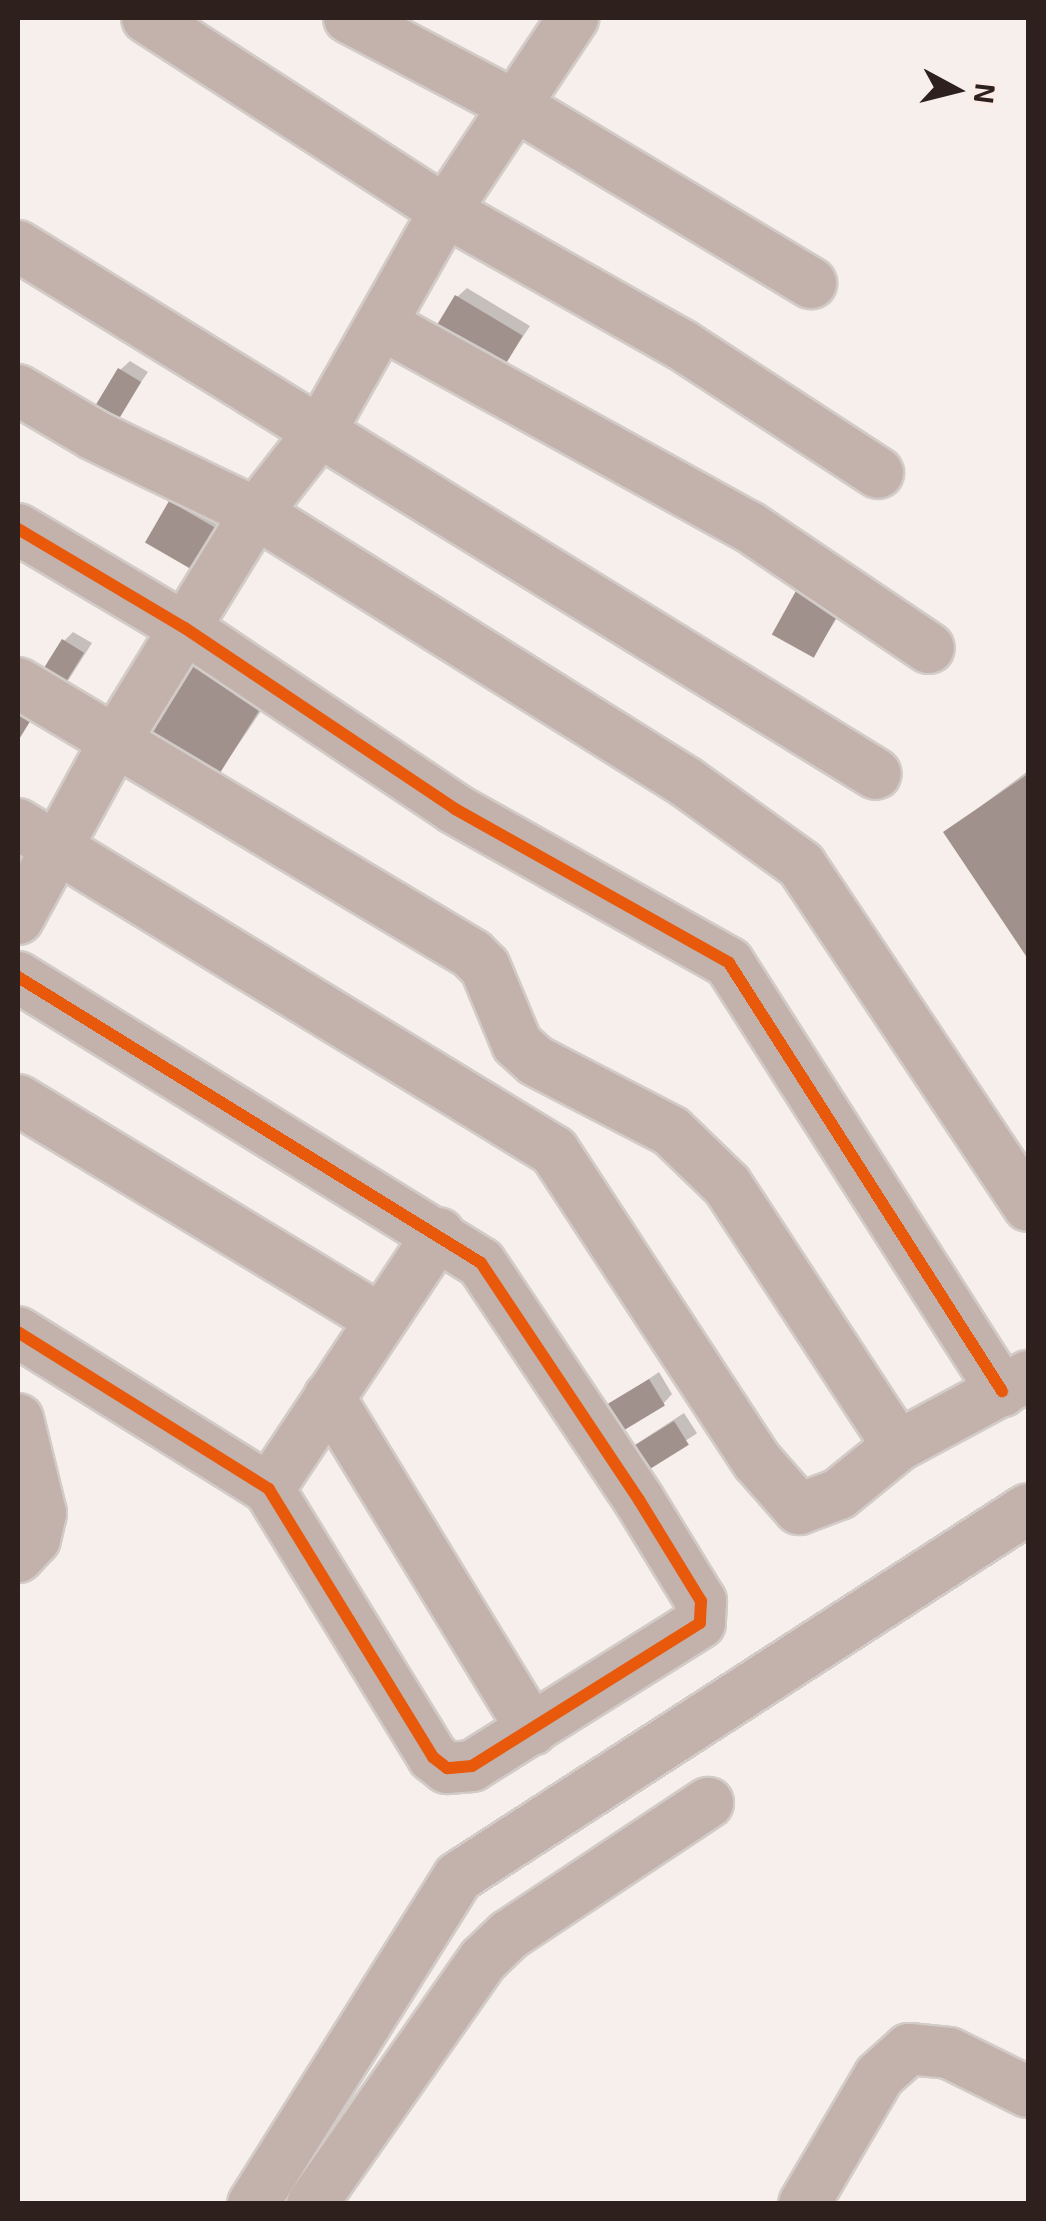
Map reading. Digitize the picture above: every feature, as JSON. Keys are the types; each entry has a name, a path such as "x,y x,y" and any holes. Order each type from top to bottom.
{"street":[{"path":"147,18 445,211 682,346 878,473"},
{"path":"349,18 518,106 811,283"},
{"path":"18,919 115,741 256,514 321,430 385,326 445,211 573,18"},
{"path":"18,246 876,774"},
{"path":"385,326 748,526 929,648"},
{"path":"18,390 256,514 686,782 801,865 1028,1206"},
{"path":"18,528 186,628 456,809 730,964 1015,1384 898,1446 813,1509 788,1502 554,1152 18,824"},
{"path":"18,684 472,954 486,968 518,1044 536,1061 671,1132 707,1163 745,1210 898,1446"},
{"path":"18,977 439,1232 498,1281 703,1611 686,1636 458,1772 433,1757 269,1489 18,1332"},
{"path":"18,1100 380,1319"},
{"path":"269,1489 439,1232"},
{"path":"329,1397 532,1730"},
{"path":"18,1419 40,1513 35,1539 18,1557"},
{"path":"253,2204 458,1877 1028,1509"},
{"path":"312,2204 482,1960 509,1935 708,1803"},
{"path":"804,2204 880,2076 908,2049 950,2053 1028,2092"}],"building":[{"path":"455,295 523,336 500,374 432,334"},
{"path":"118,368 141,382 114,426 91,413"},
{"path":"169,501 220,530 196,572 145,543"},
{"path":"797,589 839,612 814,658 772,634"},
{"path":"62,639 84,653 55,699 33,686"},
{"path":"176,649 263,704 208,792 121,737"},
{"path":"18,705 34,715 18,741"},
{"path":"1028,774 1028,959 943,832"},
{"path":"649,1379 665,1406 614,1436 598,1410"},
{"path":"674,1421 689,1445 644,1473 629,1449"}],"cycle path":[{"path":"18,529 185,628 455,809 729,963 1002,1391"},
{"path":"18,977 481,1263 639,1500 701,1601 700,1623 472,1766 447,1768 433,1757 269,1489 18,1332"}]}
